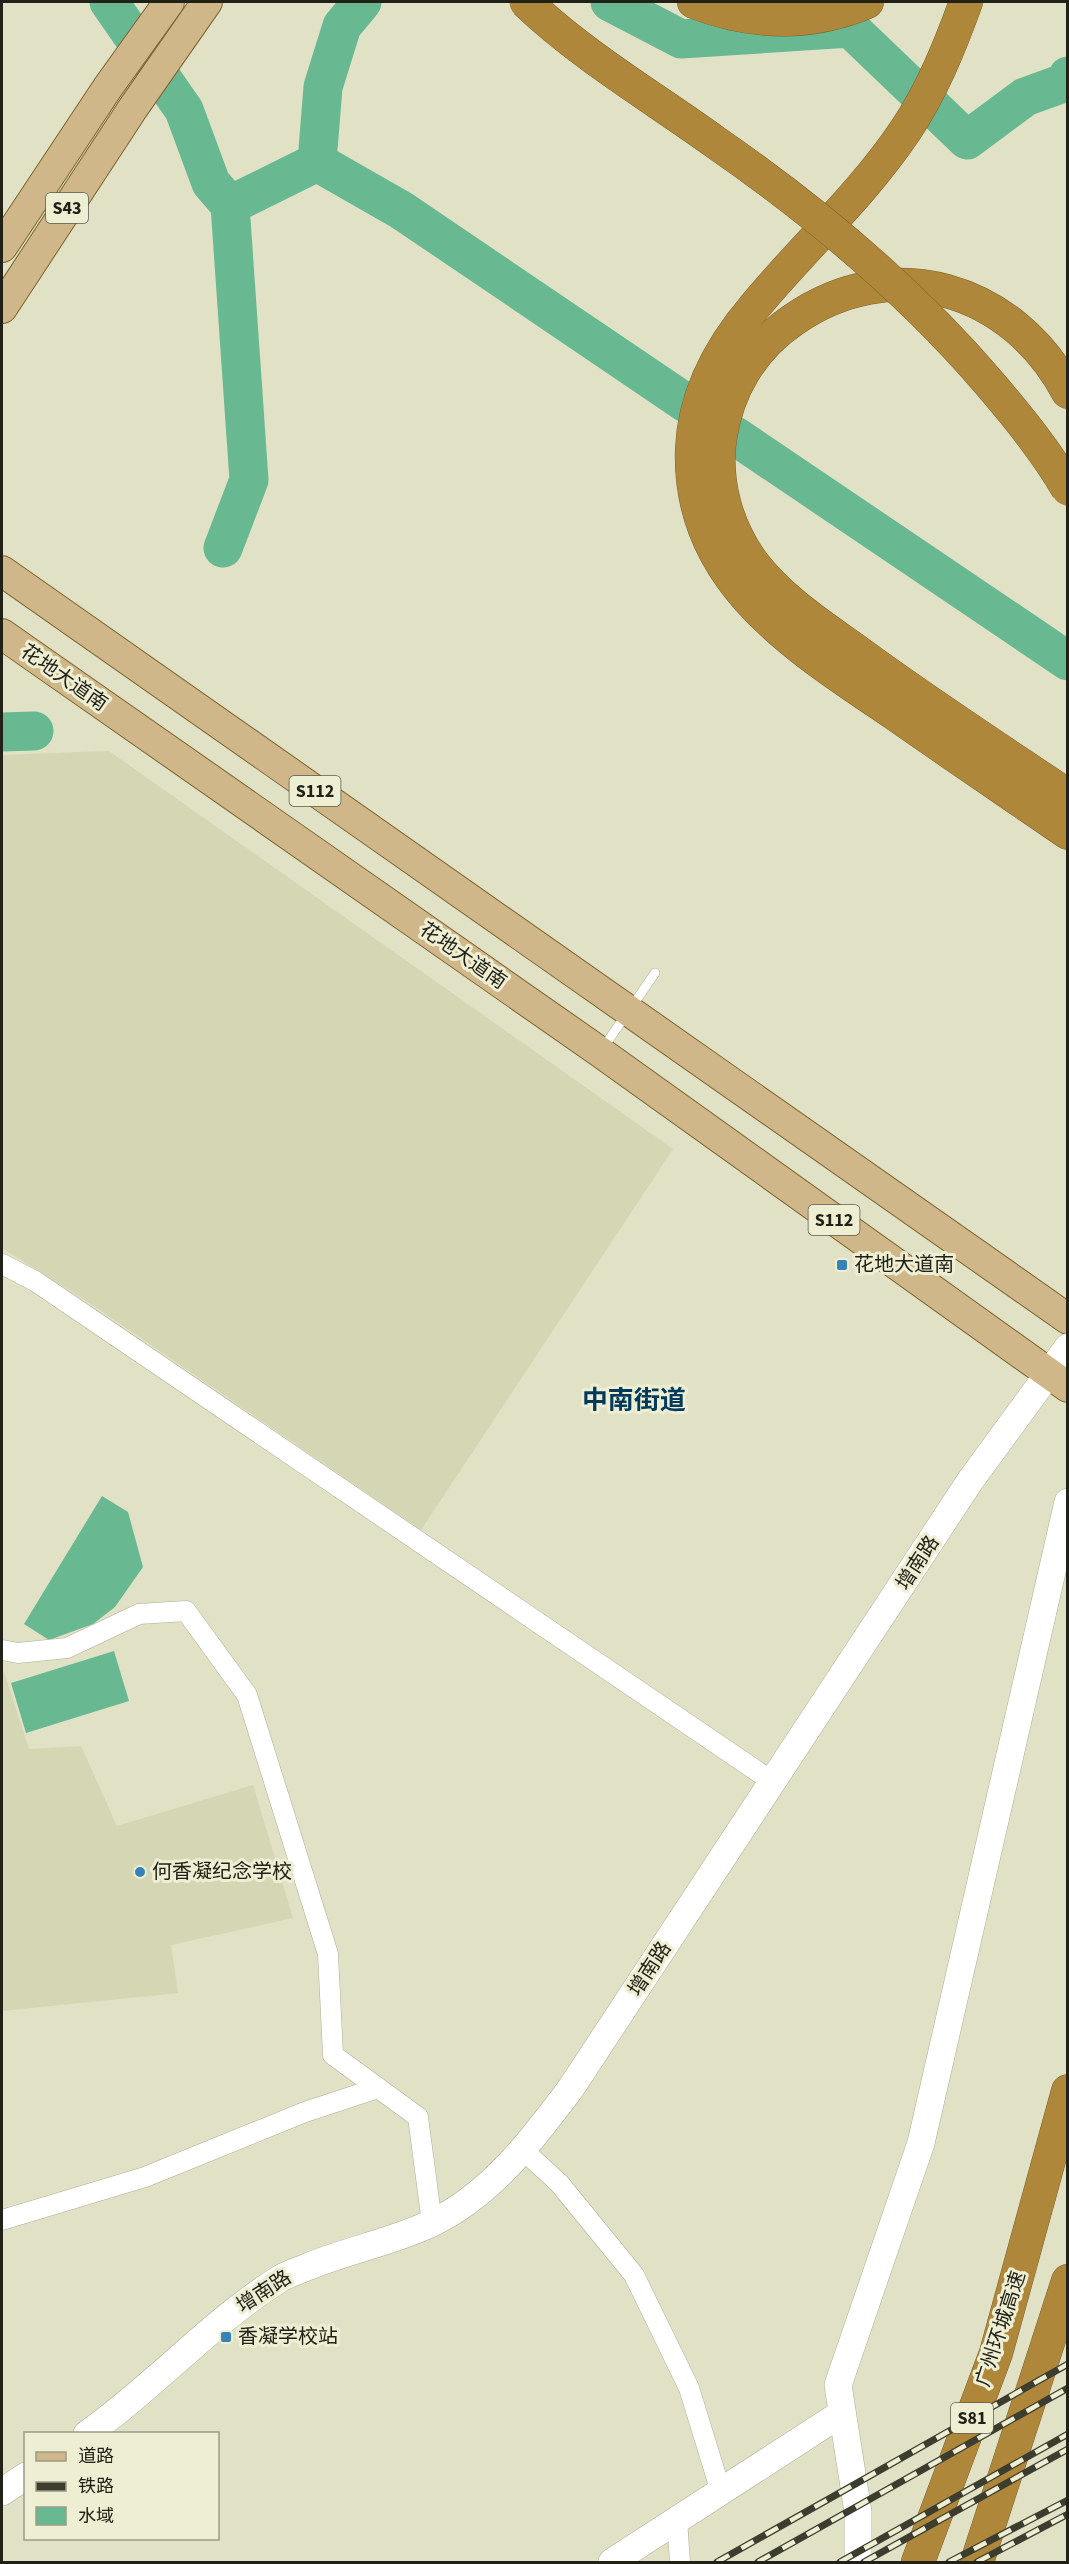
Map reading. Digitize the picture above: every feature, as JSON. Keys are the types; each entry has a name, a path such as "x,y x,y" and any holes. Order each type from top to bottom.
{"highway":[{"path":"526,2 557,30 597,60 777,186 892,281 936,324 998,392 1048,458 1068,489"},
{"path":"694,2 737,16 783,20 824,15 867,2"},
{"path":"966,2 930,89 907,128 886,158 743,320 716,361 704,389 693,433 693,487 699,516 710,545 733,582 753,605 788,637 868,696 1068,833"},
{"path":"1068,392 1047,360 1025,334 974,300 929,287 875,286 830,299 781,329 758,352 744,370 727,410 719,453 723,497 734,531 763,575 791,603 892,677 1068,796"},
{"name":"广州环城高速","path":"918,2562 996,2353 1068,2091"},
{"name":"S81","path":"977,2562 1067,2284"}],"main road":[{"name":"S43","path":"2,247 108,87 168,3"},
{"name":"S43","path":"2,308 133,108 199,13"},
{"path":"2,558 36,595"},
{"name":"S112","path":"2,571 1068,1319"},
{"name":"花地大道南","path":"2,634 600,1052 1058,1380"}],"street":[{"path":"2,1264 44,1287 773,1782"},
{"name":"增南路","path":"88,2432 108,2419 223,2319 280,2278 432,2223 474,2198 509,2166 571,2088 970,1481 1058,1380 1068,1347"},
{"path":"858,2562 858,2512 838,2385 921,2142 1068,1502"},
{"path":"2,1650 18,1653 68,1648 139,1614 186,1611 247,1695 328,1954 333,2055 418,2117 432,2223"},
{"path":"2,2220 145,2176 305,2112 378,2088"},
{"path":"522,2150 559,2183 634,2276 689,2388 721,2492"},
{"path":"612,2562 843,2412"},
{"path":"2,2492 24,2477"},
{"path":"677,2520 680,2562"}],"lane":[{"path":"600,1052 655,973"}],"shaded area":[{"path":"109,751 673,1149 421,1530 88,1302 2,1248 2,755"},
{"name":"何香凝纪念学校","path":"2,1671 29,1749 81,1746 117,1826 253,1785 293,1918 171,1945 178,1993 2,2011"}],"water":[{"path":"102,1496 128,1512 143,1567 115,1607 93,1624 49,1640 24,1624"},
{"path":"114,1651 129,1701 26,1733 11,1683"}],"waterway":[{"path":"109,2 184,110 211,183 230,205 249,480 223,548"},
{"path":"230,205 317,162 323,87 342,26 362,2"},
{"path":"610,2 681,39 850,28 967,140 1025,97 1066,82 1068,76"},
{"path":"317,162 401,210 686,403"},
{"path":"735,436 1068,661"},
{"path":"2,732 34,731"}],"railway":[{"path":"717,2562 1068,2364"},
{"path":"758,2562 1068,2388"},
{"path":"840,2562 1068,2434"},
{"path":"864,2562 1068,2449"},
{"path":"949,2562 1068,2500"},
{"path":"977,2562 1068,2514"}],"place":[{"name":"花地大道南","path":"842,1265"},
{"name":"何香凝纪念学校","path":"140,1872"},
{"name":"香凝学校站","path":"226,2337"}],"district":[{"name":"中南街道","path":"634,1400"}]}
